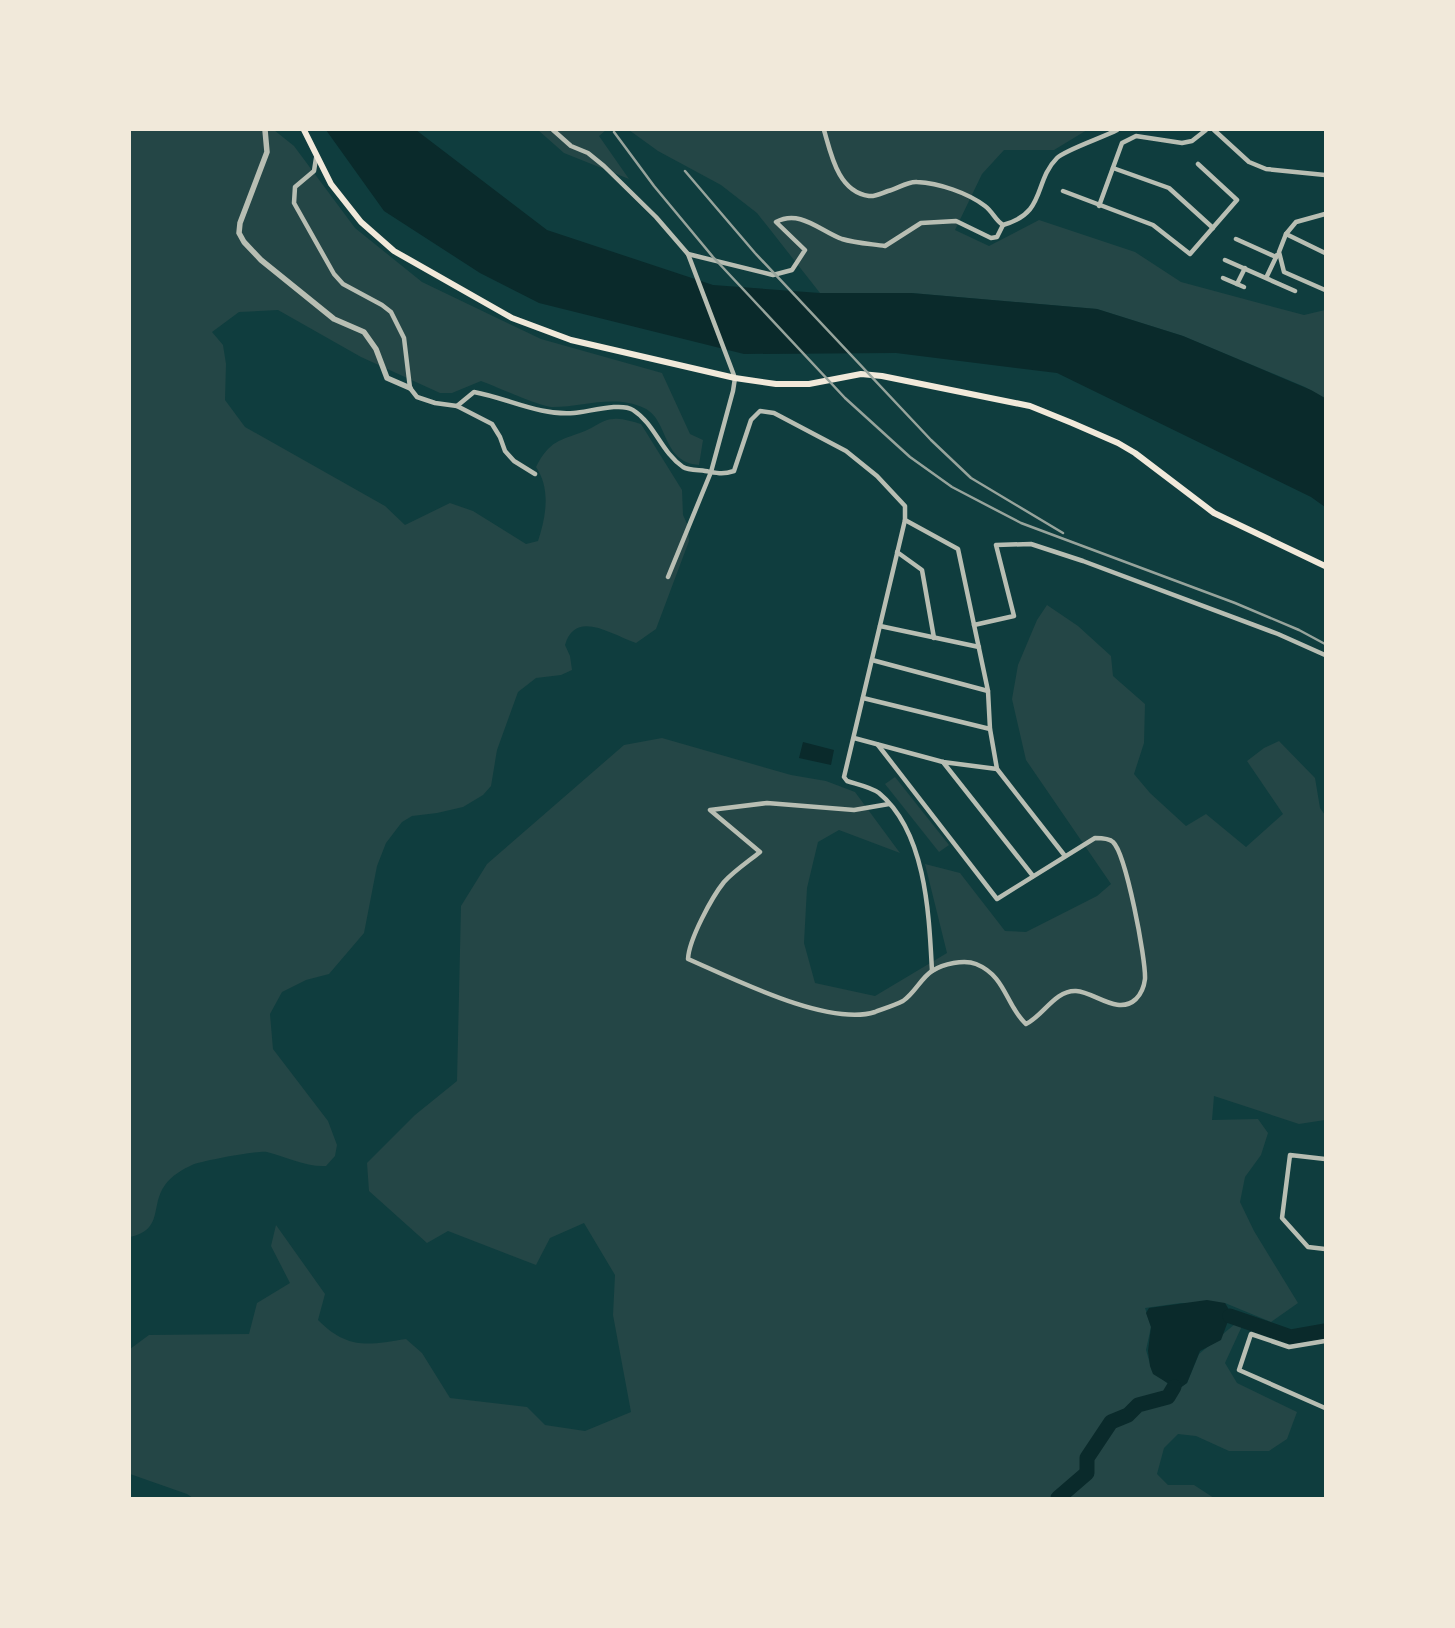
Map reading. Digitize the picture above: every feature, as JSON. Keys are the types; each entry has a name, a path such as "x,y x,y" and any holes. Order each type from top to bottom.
{"main road":[{"path":"304,130 330,184 361,222 394,251 477,300 512,318 571,340 735,378 776,384 808,384 861,374 882,376 1030,406 1118,443 1136,453 1214,513 1325,566"}],"street":[{"path":"265,130 267,152 240,223 239,233 244,242 260,260 334,319 364,332 376,349 387,378 410,388 418,396 435,403 456,406 492,424 500,436 505,451 514,460 535,474"},
{"path":"553,130 571,146 588,153 604,166 656,216 688,254 730,360 735,378 711,472 668,577"},
{"path":"824,130 834,164 843,180 860,193 870,196 915,181 932,184 972,196 988,208 995,220 1004,225"},
{"path":"688,254 773,275 792,270 805,250 776,222 789,217 805,220 843,239 885,246 921,224 956,221 991,238 997,237 1004,225 1013,222 1030,210 1037,201 1047,172 1057,157 1117,130"},
{"path":"1099,206 1122,143 1136,136 1182,143 1192,141 1206,130"},
{"path":"1214,130 1249,162 1266,169 1325,175"},
{"path":"316,158 314,171 295,187 294,203 334,274 343,284 382,304 391,312 404,338 410,388"},
{"path":"1063,191 1153,225 1190,254 1237,200 1198,164"},
{"path":"1113,168 1169,188 1213,228"},
{"path":"1266,276 1286,234 1296,222 1325,214"},
{"path":"1318,215 1325,218"},
{"path":"1286,234 1325,253"},
{"path":"1236,239 1277,254 1284,272 1325,290"},
{"path":"1225,260 1266,276 1295,291"},
{"path":"1237,284 1245,268"},
{"path":"1223,278 1244,287"},
{"path":"456,406 474,392 498,396 550,413 572,414 611,408 631,408 649,422 667,451 684,468 722,475 734,471 751,420 760,411 774,413 846,451 877,476 905,506 905,520 844,776 847,781 877,792 905,824 919,860 928,923 932,971"},
{"path":"905,520 958,548 988,691 990,729 997,770 1065,856"},
{"path":"974,625 1014,616 996,546 1031,544 1083,560 1278,634 1325,655"},
{"path":"897,552 922,570 934,638"},
{"path":"880,626 979,647"},
{"path":"872,660 988,691"},
{"path":"863,698 990,729"},
{"path":"854,738 943,762 997,770"},
{"path":"878,745 996,899 1095,838 1113,842 1120,854 1136,918 1145,976 1144,988 1135,1000 1125,1006 1115,1005 1092,995 1076,991 1068,992 1034,1020 1026,1024 1020,1019 1000,983 989,971 976,964 961,962 932,971 903,1001 858,1016 805,1006 771,995 688,959 688,953 701,922 724,882 760,852 710,810 767,803 854,810 889,804"},
{"path":"943,762 1033,876"},
{"path":"1325,1159 1290,1155 1282,1218 1308,1247 1325,1249"},
{"path":"1325,1341 1289,1347 1251,1334 1238,1370 1325,1408"}],"shaded area":[{"path":"130,130 274,130 294,146 355,228 422,282 541,339 662,373 690,434 703,440 699,465 687,462 678,456 671,449 658,421 652,413 633,404 599,402 553,407 529,400 481,381 452,393 440,393 361,357 278,310 239,312 212,332 223,345 226,364 225,400 245,427 385,506 405,525 450,503 473,511 526,544 538,541 546,503 544,484 536,467 541,458 556,443 606,420 617,419 641,424 682,490 683,515 688,526 689,541 656,629 636,643 595,627 585,626 577,628 570,634 565,645 570,656 572,670 561,675 536,678 518,692 497,750 491,786 483,795 463,807 412,816 402,822 386,843 377,866 364,933 329,974 306,980 282,992 270,1014 273,1049 328,1121 337,1145 335,1156 326,1166 303,1163 267,1152 230,1156 192,1165 177,1173 165,1185 158,1201 155,1216 148,1229 141,1234 130,1237"},
{"path":"326,130 416,130 547,230 713,285 820,293 911,293 1097,309 1183,336 1311,390 1325,398 1325,507 1311,497 1057,373 896,353 744,354 539,303 480,273 384,211"},
{"path":"538,130 606,130 599,136 629,179 564,153"},
{"path":"629,130 1087,130 1054,150 1004,150 982,174 955,230 989,246 1039,220 1135,252 1181,282 1304,315 1325,310 1325,399 1305,387 1183,336 1097,309 911,293 820,293 757,213 721,185 658,151"},
{"path":"1047,605 1078,626 1111,656 1113,676 1145,704 1144,743 1134,774 1150,793 1186,826 1206,814 1246,847 1283,814 1247,761 1264,748 1279,741 1315,778 1320,808 1325,815 1325,1120 1299,1124 1214,1096 1212,1120 1258,1119 1268,1133 1261,1155 1245,1177 1240,1202 1254,1231 1298,1303 1271,1322 1225,1303 1181,1303 1145,1308 1151,1327 1146,1350 1152,1371 1176,1390 1187,1383 1199,1354 1235,1324 1242,1326 1225,1363 1237,1383 1297,1412 1287,1439 1269,1451 1229,1451 1196,1436 1178,1434 1164,1448 1157,1474 1168,1485 1194,1485 1214,1498 193,1498 187,1494 130,1474 130,1349 149,1335 249,1334 257,1303 290,1283 271,1246 276,1225 325,1294 318,1320 329,1330 349,1341 369,1344 406,1339 422,1353 450,1398 527,1407 545,1425 585,1431 631,1412 613,1315 615,1275 584,1223 550,1238 536,1265 448,1231 427,1243 369,1191 367,1163 415,1115 457,1081 461,906 487,864 624,745 662,738 791,775 826,781 855,792 900,853 839,830 818,842 807,888 804,943 815,983 875,996 947,953 925,864 960,873 1005,931 1026,932 1097,896 1111,884 1026,760 1012,699 1018,665 1037,620"},
{"path":"803,742 834,750 831,765 799,758"},
{"path":"895,777 949,845 939,852 885,784"},
{"path":"1207,1300 1225,1303 1231,1313 1221,1340 1200,1351 1187,1383 1168,1397 1174,1387 1153,1374 1150,1366 1148,1351 1151,1327 1146,1313 1149,1308"}],"waterway":[{"path":"1230,1316 1291,1337 1325,1331"},
{"path":"1058,1498 1087,1473 1087,1458 1111,1422 1128,1415 1138,1405 1168,1397 1174,1387"}],"railway":[{"path":"614,132 654,186 713,257 845,398 910,457 952,487 1021,523 1235,603 1299,630 1325,644"},
{"path":"685,171 755,253 931,440 971,478 1063,533"}]}
